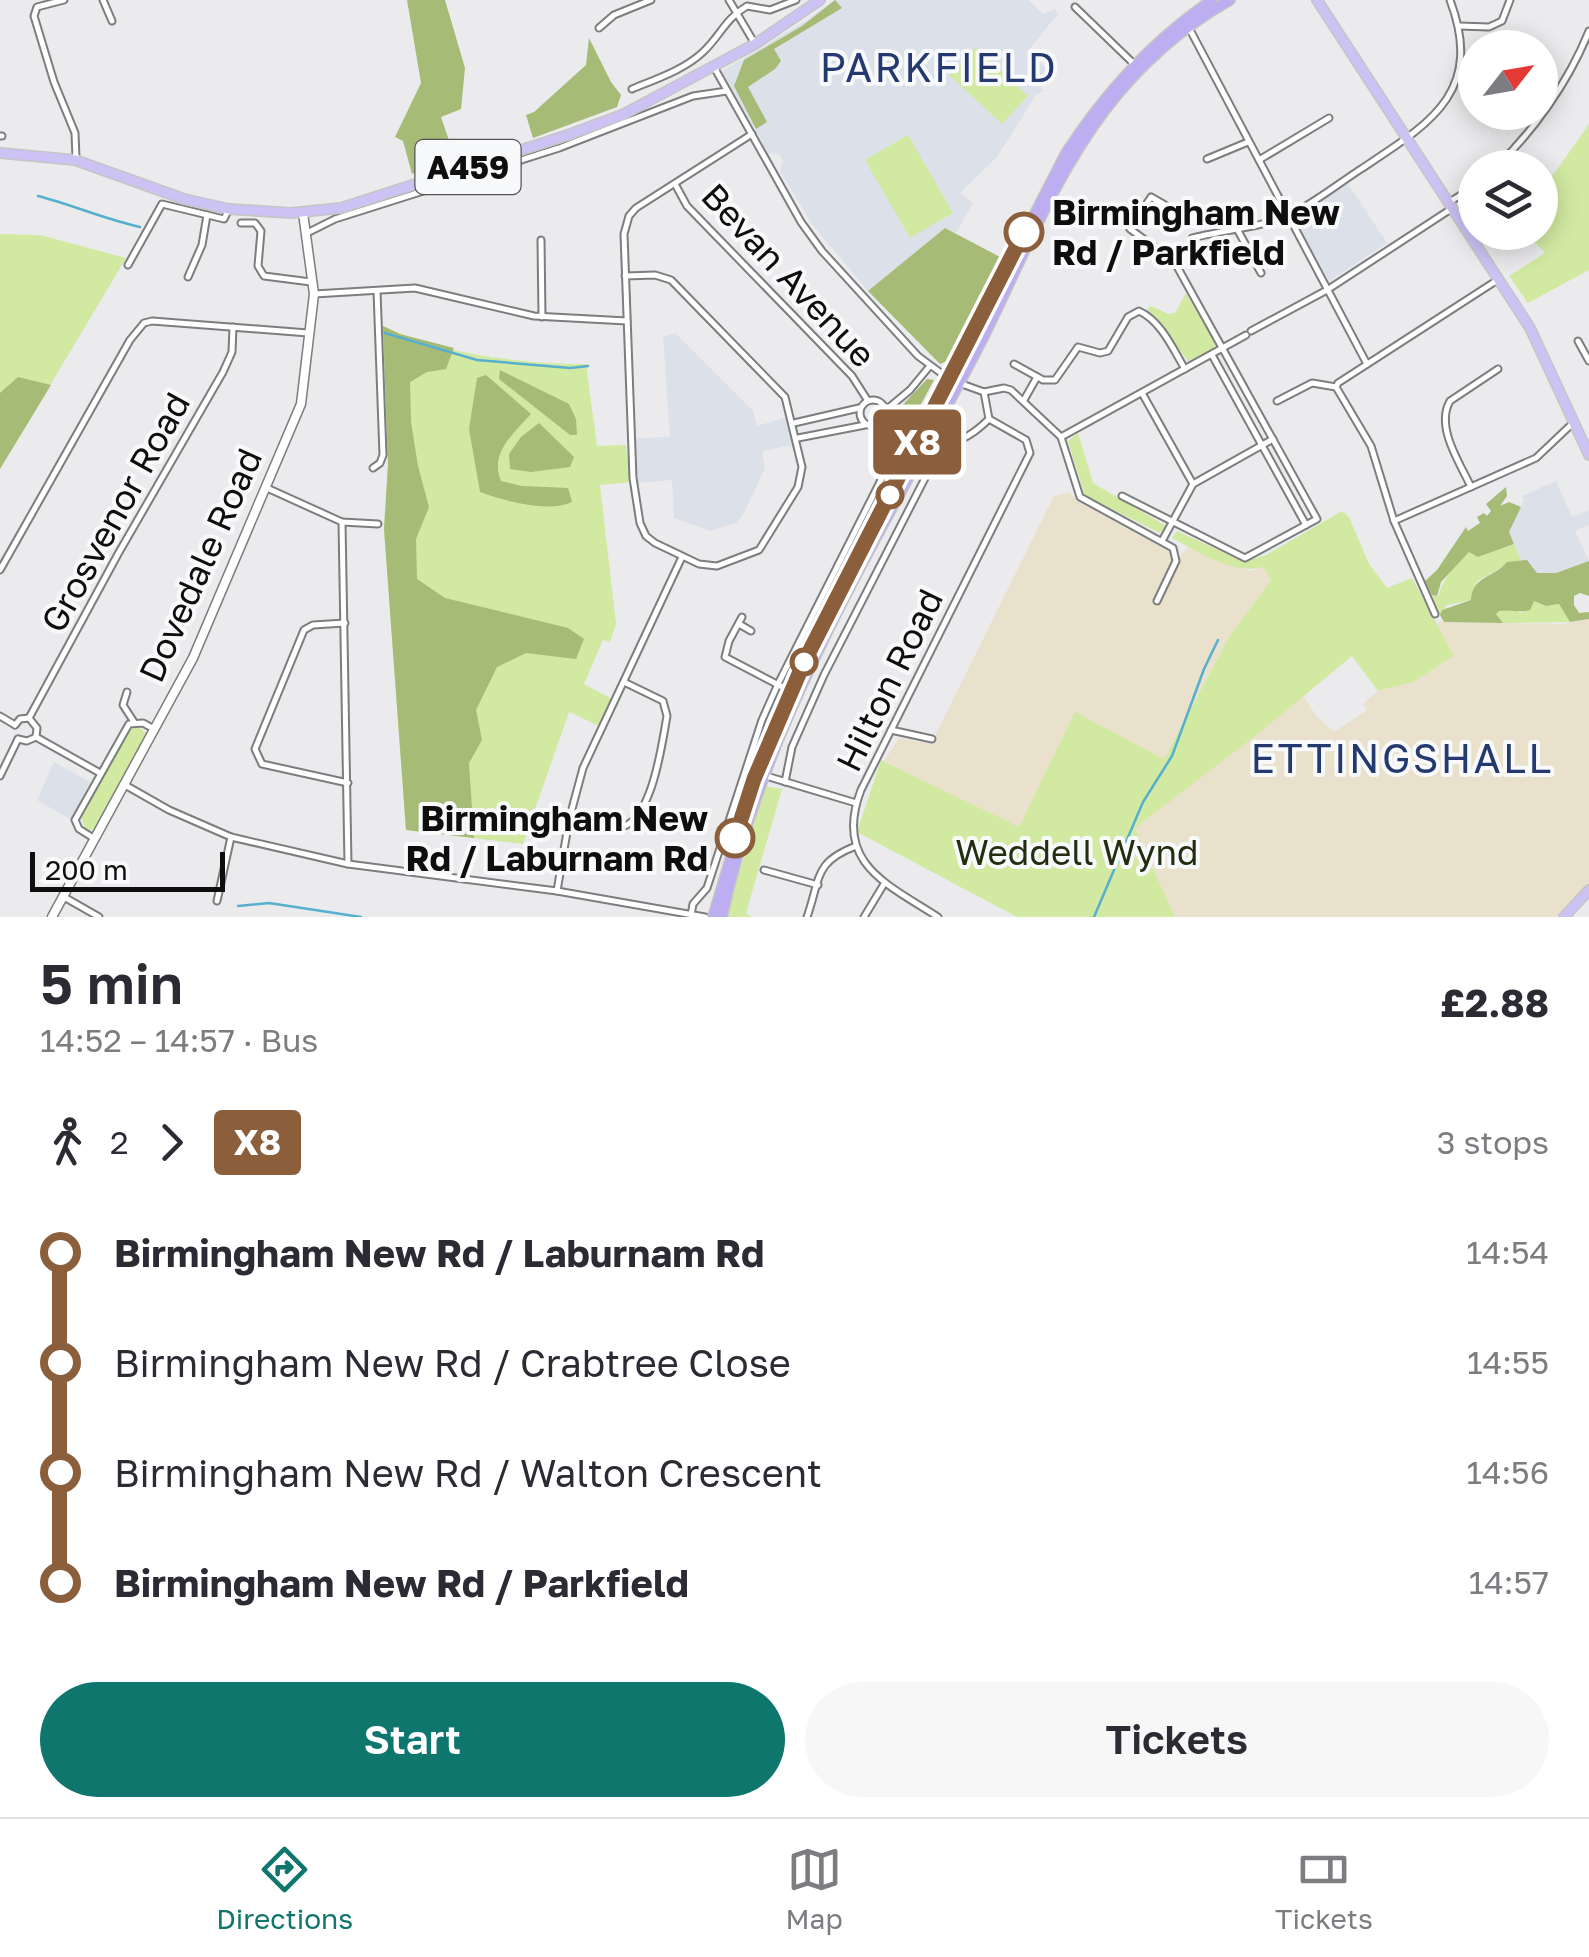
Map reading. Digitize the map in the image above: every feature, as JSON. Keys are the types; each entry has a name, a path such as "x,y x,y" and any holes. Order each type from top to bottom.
{"highway":[{"path":"722,917 760,774 814,659 927,444 1066,153 1100,103 1134,64 1212,0"},
{"path":"713,917 790,691 1073,157 1114,98 1186,23 1230,0"}],"main road":[{"name":"A459","path":"0,153 75,160 208,210 303,213 354,205 568,135 638,107 755,44 820,0"},
{"path":"1317,0 1542,350 1589,455"},
{"path":"1564,917 1589,890"}],"street":[{"path":"64,0 37,7 34,16 50,70 76,133 75,160"},
{"path":"103,0 112,22"},
{"path":"599,28 614,16 651,0"},
{"path":"729,0 755,44"},
{"path":"632,88 695,58 736,12 750,6 777,9 796,0"},
{"path":"1192,238 1288,216 1438,114 1453,91 1461,55 1459,26 1450,0"},
{"path":"1459,26 1489,27 1502,21 1510,0"},
{"path":"1075,8 1134,64"},
{"path":"1186,23 1367,364"},
{"path":"1514,150 1556,93 1586,44 1589,31"},
{"path":"714,67 822,251 929,367 984,392 1004,388 1024,400 1061,437 1080,497 1173,548 1176,561 1157,601"},
{"path":"638,76 642,84"},
{"path":"307,233 335,220 558,148 693,96 727,91"},
{"path":"1259,160 1328,118"},
{"path":"626,276 659,275 676,284 782,392 794,422 801,479 760,550 712,567 650,540 640,523 633,478 624,234 629,216 636,208 752,134"},
{"path":"1206,160 1248,142"},
{"name":"Bevan Avenue","path":"674,184 687,206 852,376 865,404"},
{"path":"1122,496 1245,558 1317,519 1189,287 1167,254 1130,229 1150,197 1165,205 1174,218"},
{"path":"1061,437 1327,290 1458,199"},
{"path":"128,265 162,204 208,210 202,245 188,277"},
{"name":"Dovedale Road","path":"52,917 194,658 301,404 314,294 303,213"},
{"path":"241,223 256,223 259,228 262,239 258,266 264,276 314,282"},
{"path":"259,228 267,223"},
{"path":"1236,227 1261,272"},
{"path":"541,240 542,316"},
{"path":"1277,401 1312,383 1336,387 1499,279"},
{"path":"1189,287 1197,282"},
{"path":"314,294 424,290 542,316 627,321"},
{"path":"372,468 383,456 377,291"},
{"path":"1014,364 1047,382 1058,378 1078,347 1100,353 1108,351 1128,317 1139,311 1147,314 1168,339 1185,369"},
{"path":"0,570 130,340 144,323 152,320 311,334"},
{"name":"Grosvenor Road","path":"30,718 222,372 232,352 233,327"},
{"path":"1578,342 1589,361"},
{"path":"1212,355 1306,525"},
{"path":"886,410 929,367"},
{"path":"1470,488 1444,424 1445,410 1450,402 1498,369"},
{"path":"1024,400 1037,377"},
{"path":"1336,387 1371,446 1394,521 1435,614"},
{"path":"927,444 942,445 968,438 989,419 984,392"},
{"path":"1142,393 1193,484"},
{"path":"794,422 852,412 865,404 880,402 886,410 885,419 878,426 797,438"},
{"path":"865,404 861,417 868,426"},
{"name":"Hilton Road","path":"856,846 852,822 856,804 1027,459 1030,449 1026,440 989,419"},
{"path":"1394,521 1536,458 1575,422"},
{"path":"691,915 693,904 707,888 762,720 886,470 878,426"},
{"path":"1162,541 1193,484 1274,439"},
{"path":"785,782 792,748 824,675 942,445"},
{"path":"266,488 342,522 378,524"},
{"path":"342,522 348,864"},
{"path":"557,891 568,820 583,768 682,557"},
{"path":"751,631 740,621 725,658 790,691"},
{"path":"344,623 313,625 304,630 255,754 259,762 269,767 348,783"},
{"path":"568,820 616,828 627,826 642,812 667,716 663,701 626,683"},
{"path":"127,692 120,707 134,722 154,729"},
{"path":"0,716 15,724"},
{"path":"15,724 30,718 37,728 36,737"},
{"path":"94,840 79,829 75,820 125,728 134,722"},
{"path":"0,776 18,739 15,724"},
{"path":"892,730 932,739"},
{"path":"18,739 28,742 36,737"},
{"path":"36,737 100,773"},
{"path":"760,774 856,804"},
{"path":"125,786 231,837 348,864 557,891 705,917"},
{"path":"217,902 231,837"},
{"path":"806,917 828,858 856,846 866,866 884,884 938,917"},
{"path":"763,870 818,885"},
{"path":"864,917 884,884"},
{"path":"64,897 99,917"}],"shaded area":[{"path":"834,0 1028,0 1043,14 1055,9 1058,14 1027,52 1047,69 1035,83 1044,90 1036,95 997,157 960,193 973,203 956,233 945,228 868,291 812,224 780,171 783,160 779,154 768,153 722,71"},
{"path":"1348,184 1387,243 1329,281 1294,219"},
{"path":"675,333 753,411 757,426 787,417 792,445 762,451 765,468 744,513 736,523 710,531 674,518 672,480 638,483 636,438 670,437 663,337"},
{"path":"1556,481 1572,517 1589,510 1589,525 1575,531 1589,561 1530,582 1509,532 1524,500 1522,496"},
{"path":"1069,492 1079,502 1180,557 1188,547 1250,571 1263,567 1271,580 1229,637 1164,759 1075,713 1019,828 884,761 899,738 931,744 1054,496"},
{"path":"1589,619 1589,884 1556,917 1175,917 1135,828 1303,696 1334,732 1367,710 1363,704 1378,691 1413,682 1453,657 1436,622 1563,624"},
{"path":"54,762 90,782 72,820 37,800"}],"green space":[{"path":"407,0 445,0 465,68 461,109 441,117 455,158 412,174 403,141 395,137 421,83"},
{"path":"835,0 842,8 774,49 781,61 748,87 767,122 756,129 734,86 744,60 802,26"},
{"path":"589,38 621,95 617,107 533,138 526,115 586,65"},
{"path":"976,47 1028,96 1002,124 949,75"},
{"path":"1589,124 1589,270 1528,303 1509,276 1545,253 1542,250 1558,250 1558,168"},
{"path":"908,135 953,213 910,238 865,160"},
{"path":"945,228 1002,258 950,360 940,364 868,291"},
{"path":"0,234 40,235 126,258 0,469"},
{"path":"1186,293 1215,342 1214,348 1188,361 1147,309 1151,306 1175,313"},
{"path":"383,326 430,344 482,356 586,364 597,446 626,445 630,482 600,485 616,624 610,642 603,640 584,684 612,699 599,726 569,712 523,844 406,830 384,529 388,465"},
{"path":"383,326 454,348 446,369 427,372 410,382 411,422 429,507 416,539 417,579 445,598 568,628 584,639 576,659 526,653 497,667 476,710 482,740 469,763 474,838 406,830 384,529 388,465"},
{"path":"500,370 569,404 576,419 577,435 570,435 499,379"},
{"path":"486,375 531,414 501,453 501,481 568,488 572,502 539,506 480,492 469,429 477,378"},
{"path":"18,377 51,385 0,469 0,393"},
{"path":"927,379 934,380 894,454 886,436 892,416"},
{"path":"539,423 574,457 570,467 531,472 510,469 509,454 521,437"},
{"path":"1078,433 1093,483 1166,526 1160,533 1085,496 1068,441"},
{"path":"1506,487 1507,496 1500,506 1509,502 1521,507 1509,532 1514,544 1478,557 1469,552 1441,582 1437,596 1432,595 1425,581 1466,527 1468,531 1480,523 1477,517 1484,513 1487,516 1491,511 1486,504"},
{"name":"Weddell Wynd","path":"1342,511 1349,517 1369,564 1387,588 1412,578 1454,656 1413,682 1378,691 1352,656 1135,828 1175,917 1017,917 857,832 881,760 1019,827 1075,712 1164,759 1229,637 1271,580 1263,567 1240,568 1193,550 1172,538 1177,531 1244,562 1266,555"},
{"path":"1514,544 1521,560 1477,581 1471,600 1447,605 1440,615 1432,595 1438,596 1460,561 1470,552 1478,557"},
{"path":"1527,560 1537,573 1556,573 1589,561 1589,596 1574,596 1574,605 1579,613 1589,612 1589,619 1570,622 1559,604 1546,606 1534,601 1530,610 1499,611 1496,614 1503,623 1444,622 1442,610 1471,600 1479,582 1507,562"},
{"path":"1533,601 1546,606 1559,604 1570,622 1503,623 1496,614 1512,609 1521,613"},
{"path":"138,726 147,734 96,830 86,830 81,817 130,729"},
{"path":"765,786 782,789 746,913 752,917 726,917"}],"waterway":[{"path":"38,196 140,227"},
{"path":"385,333 477,360 588,366"},
{"path":"1094,917 1143,802 1172,756 1218,640"},
{"path":"238,906 269,903 361,917"}],"bus line":[{"name":"X8","path":"735,838 790,691 1024,232"}],"place":[{"name":"Birmingham New Rd / Parkfield","path":"1024,232"},
{"name":"Birmingham New Rd / Laburnam Rd","path":"735,838"}],"district":[{"name":"PARKFIELD","path":"939,67"},
{"name":"ETTINGSHALL","path":"1402,758"}]}
